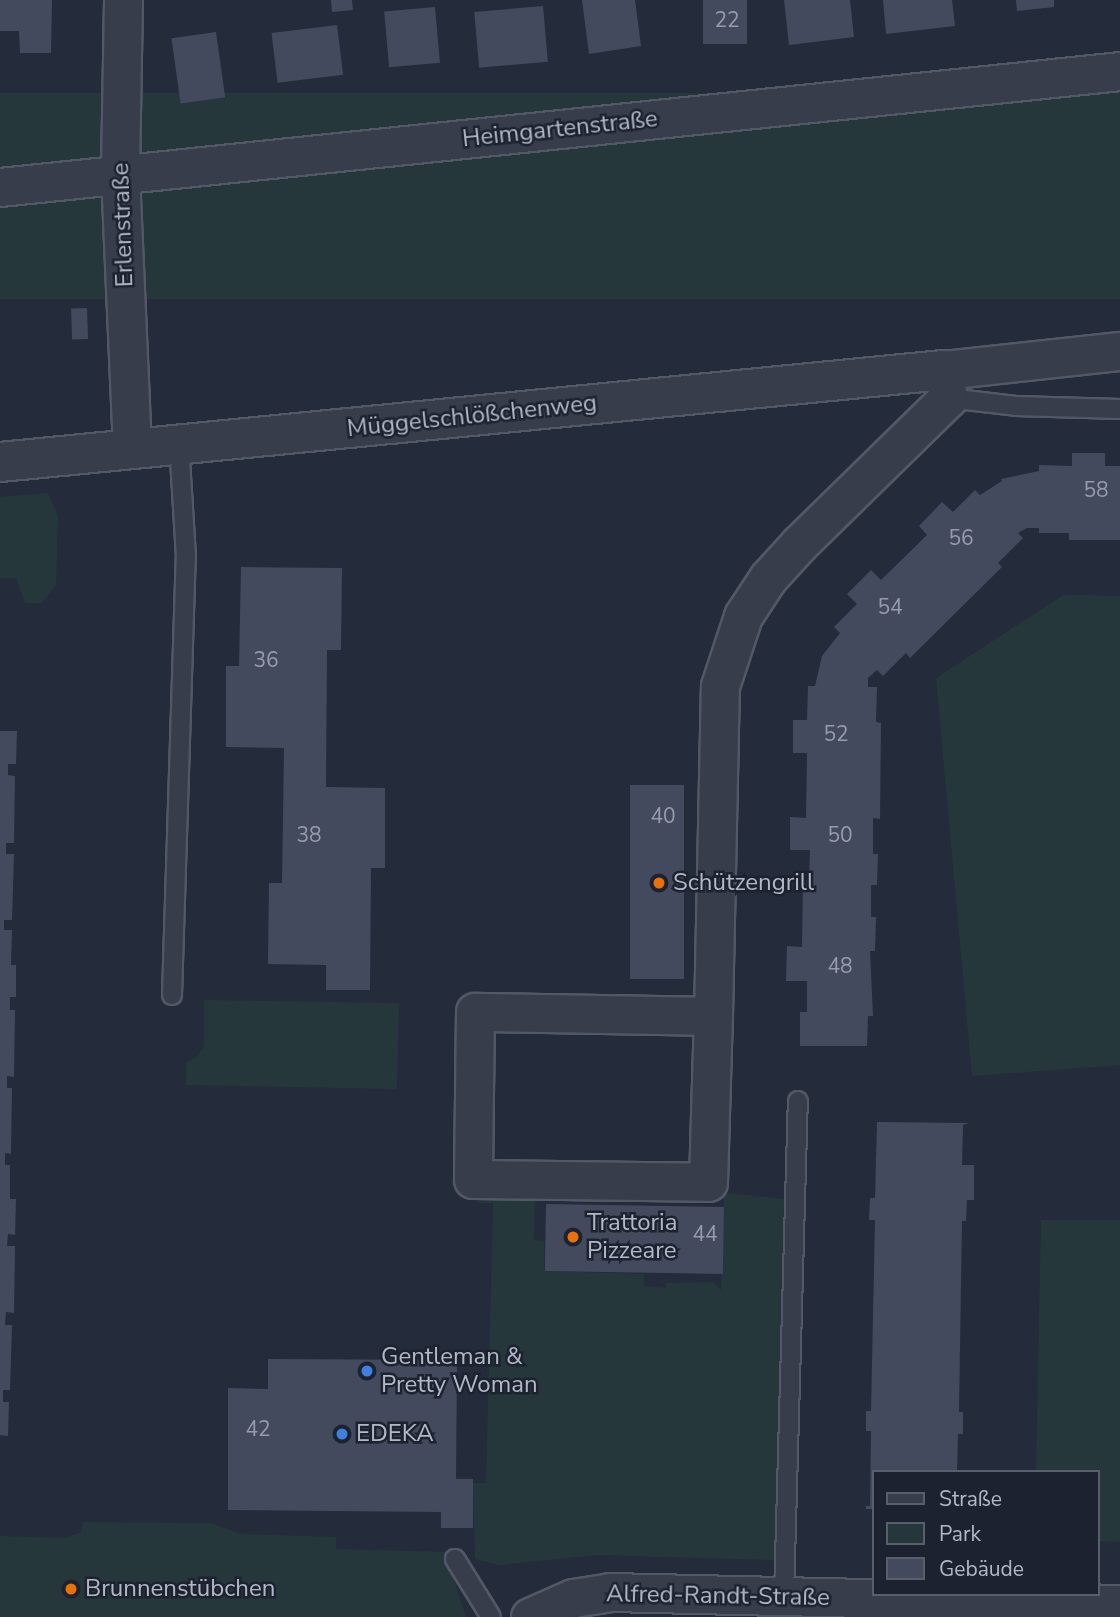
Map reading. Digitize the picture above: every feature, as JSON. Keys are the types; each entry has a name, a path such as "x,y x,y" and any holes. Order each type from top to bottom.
{"street":[{"name":"Erlenstraße","path":"123,0 120,174 132,449"},
{"name":"Heimgartenstraße","path":"0,187 1120,71"},
{"name":"Müggelschlößchenweg","path":"0,461 179,444 946,384 1120,351"},
{"path":"713,1016 475,1012 473,1180 708,1182 713,1016 720,686 730,649 743,616 768,578 946,384"},
{"name":"Alfred-Randt-Straße","path":"530,1617 573,1598 610,1591 1120,1604"}],"lane":[{"name":"Müggelschlößchenweg","path":"946,384 1016,406 1120,409"},
{"path":"172,995 186,557 179,444"},
{"path":"784,1596 798,1101"},
{"path":"456,1559 491,1617"}],"green space":[{"path":"0,93 1120,93 1120,299 0,299"},
{"path":"48,493 58,516 56,585 42,603 25,603 16,578 0,578 0,497"},
{"path":"1063,595 1120,596 1120,1065 972,1076 936,678"},
{"path":"204,1000 399,1003 397,1089 186,1085 186,1062 197,1057 204,1046"},
{"path":"535,1188 534,1240 544,1241 544,1271 644,1274 644,1286 666,1288 666,1283 713,1282 721,1290 724,1193 784,1199 775,1560 597,1555 499,1565 475,1559 473,1483 486,1483 493,1203 478,1203 478,1195"},
{"path":"1041,1220 1120,1220 1120,1542 1099,1541 1099,1470 1036,1470"},
{"path":"83,1522 211,1523 240,1534 336,1537 336,1549 445,1552 466,1617 0,1617 0,1536 66,1538 81,1532"}],"building":[{"path":"0,0 52,0 51,53 20,53 19,31 0,31"},
{"path":"331,0 352,0 353,10 332,12"},
{"path":"582,0 635,0 641,46 589,54"},
{"path":"703,0 747,0 747,44 703,44"},
{"path":"784,0 850,0 854,37 789,45"},
{"path":"883,0 952,0 955,26 886,34"},
{"path":"1016,0 1054,0 1054,7 1017,11"},
{"path":"543,6 548,62 479,68 474,12"},
{"path":"435,7 440,63 389,67 384,11"},
{"path":"337,25 343,75 278,83 271,33"},
{"path":"216,32 225,97 181,104 171,38"},
{"path":"87,308 88,339 72,340 71,309"},
{"path":"1072,453 1105,453 1105,466 1120,466 1120,540 1069,540 1069,533 1039,533 1039,528 1027,528 1018,533 1023,538 998,563 1002,567 910,658 906,653 883,676 877,670 868,678 868,687 877,687 876,722 881,723 880,819 873,818 873,854 878,854 877,885 871,885 871,917 876,917 875,951 870,951 873,1016 868,1016 867,1046 800,1046 800,1012 807,1012 807,981 786,981 787,946 802,947 803,880 809,880 810,850 790,850 790,817 806,818 807,753 793,753 793,720 807,720 808,686 815,686 822,656 840,633 834,627 857,604 847,594 871,570 881,580 927,535 919,526 942,502 953,512 975,490 980,495 1002,481 1001,479 1039,471 1039,465 1072,466"},
{"path":"241,567 342,568 341,650 327,650 326,787 385,788 385,868 371,868 370,990 326,990 326,965 268,964 269,883 282,883 284,748 226,747 226,666 239,666"},
{"path":"0,731 17,731 16,764 8,764 8,775 15,776 14,843 6,843 6,854 14,854 12,920 4,920 4,930 12,930 11,965 16,965 16,997 10,997 10,1010 15,1010 14,1077 7,1076 7,1088 12,1088 11,1154 5,1153 5,1165 10,1165 10,1199 16,1199 15,1235 8,1234 7,1246 15,1246 14,1313 6,1312 5,1325 12,1325 10,1390 3,1390 3,1402 9,1402 8,1436 0,1435"},
{"path":"630,785 684,785 684,979 630,979"},
{"path":"877,1122 969,1123 963,1125 962,1165 974,1165 974,1200 967,1200 966,1221 962,1221 959,1412 963,1412 963,1434 958,1434 957,1470 872,1470 872,1509 866,1509 866,1506 870,1506 871,1431 866,1431 866,1411 871,1411 875,1220 869,1220 870,1198 875,1198"},
{"path":"546,1204 724,1207 723,1274 545,1271"},
{"name":"EDEKA","path":"268,1359 457,1360 456,1479 473,1479 473,1528 441,1528 441,1512 228,1510 228,1388 268,1389"}],"place":[{"name":"Schützengrill","path":"659,883"},
{"name":"Trattoria Pizzeare","path":"573,1237"},
{"name":"Gentleman & Pretty Woman","path":"367,1371"},
{"name":"EDEKA","path":"342,1434"},
{"name":"Brunnenstübchen","path":"71,1589"}]}
